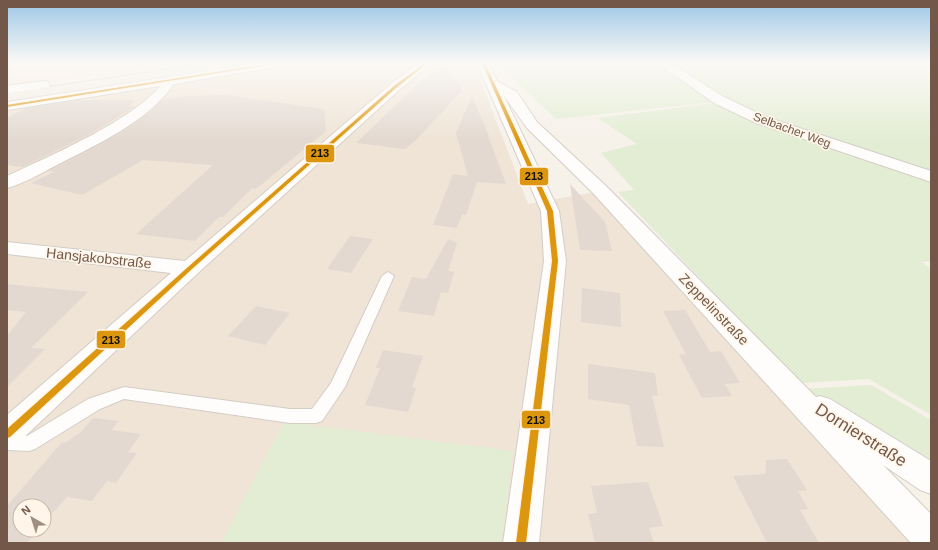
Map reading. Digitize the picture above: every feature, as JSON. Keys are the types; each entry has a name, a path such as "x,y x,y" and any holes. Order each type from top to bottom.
{"main road":[{"path":"7,97 68,89"}],"street":[{"path":"7,90 19,89"},
{"path":"7,106 89,89"},
{"path":"7,184 125,121 138,113 166,89"},
{"path":"7,434 190,268 393,89"},
{"path":"495,89 550,211 555,261 521,543"},
{"name":"Zeppelinstraße","path":"502,89 512,94 532,125 599,189 792,390 931,539"},
{"name":"Selbacher Weg","path":"702,89 719,100 761,120 931,177"},
{"name":"Hansjakobstraße","path":"7,248 190,268"},
{"name":"Dornierstraße","path":"792,390 931,479"}],"lane":[{"path":"7,443 29,444 94,404 124,393 290,416 316,416 336,388 388,276"}],"shaded area":[{"path":"147,89 484,89 528,204 596,192 699,310 917,543 7,543 7,109 128,90"}],"green space":[{"path":"524,89 693,89 713,102 556,119"},
{"path":"709,89 931,89 931,174 764,119 730,102"},
{"path":"715,103 744,118 931,181 931,261 922,262 931,269 931,415 869,379 799,383 618,192 634,190 601,153 637,144 598,118"},
{"path":"871,385 931,420 931,467 802,389"},
{"path":"284,422 513,451 502,543 221,543"}],"building":[{"path":"413,89 461,89 461,92 415,141 405,149 356,143"},
{"path":"226,95 324,109 326,131 261,185 255,189 252,188 223,217 219,217 195,241 136,234 213,165 143,160 82,195 31,183 54,172 49,171 122,132 151,111 162,100 184,96"},
{"path":"472,96 489,136 506,184 477,182 466,215 462,214 457,228 433,225 453,174 468,176 456,133"},
{"path":"79,100 135,100 128,107 136,106 88,135 23,167 7,165 7,118 26,108"},
{"path":"570,184 605,222 612,251 580,250"},
{"path":"350,236 373,239 351,273 327,269"},
{"path":"448,239 457,243 448,271 454,272 448,293 441,292 434,316 398,311 412,277 426,279"},
{"path":"7,284 88,292 31,348 45,349 7,387 7,336 26,312 7,310"},
{"path":"582,288 620,293 621,327 581,322"},
{"path":"256,306 290,313 265,345 228,336"},
{"path":"685,310 710,352 721,351 740,383 725,384 732,396 702,398 679,355 686,354 663,311"},
{"path":"383,350 423,356 412,387 416,388 408,412 365,405 380,368 376,368"},
{"path":"588,364 655,373 658,396 652,395 664,447 637,446 629,405 588,399"},
{"path":"93,418 119,421 111,430 141,434 128,452 137,453 116,483 107,481 92,501 67,497 52,514 52,498 14,498 62,442 65,443 82,431"},
{"path":"787,459 807,490 798,491 808,509 800,510 819,543 767,543 733,476 766,474 766,460"},
{"path":"648,482 663,526 649,528 654,543 595,543 588,514 597,513 591,486"},
{"path":"12,500 12,538 31,538 27,543 7,543 7,506"}],"transit line":[{"name":"213","path":"7,106 117,89"},
{"name":"213","path":"7,434 190,268 393,89"},
{"name":"213","path":"495,89 550,211 555,261 521,543"}]}
